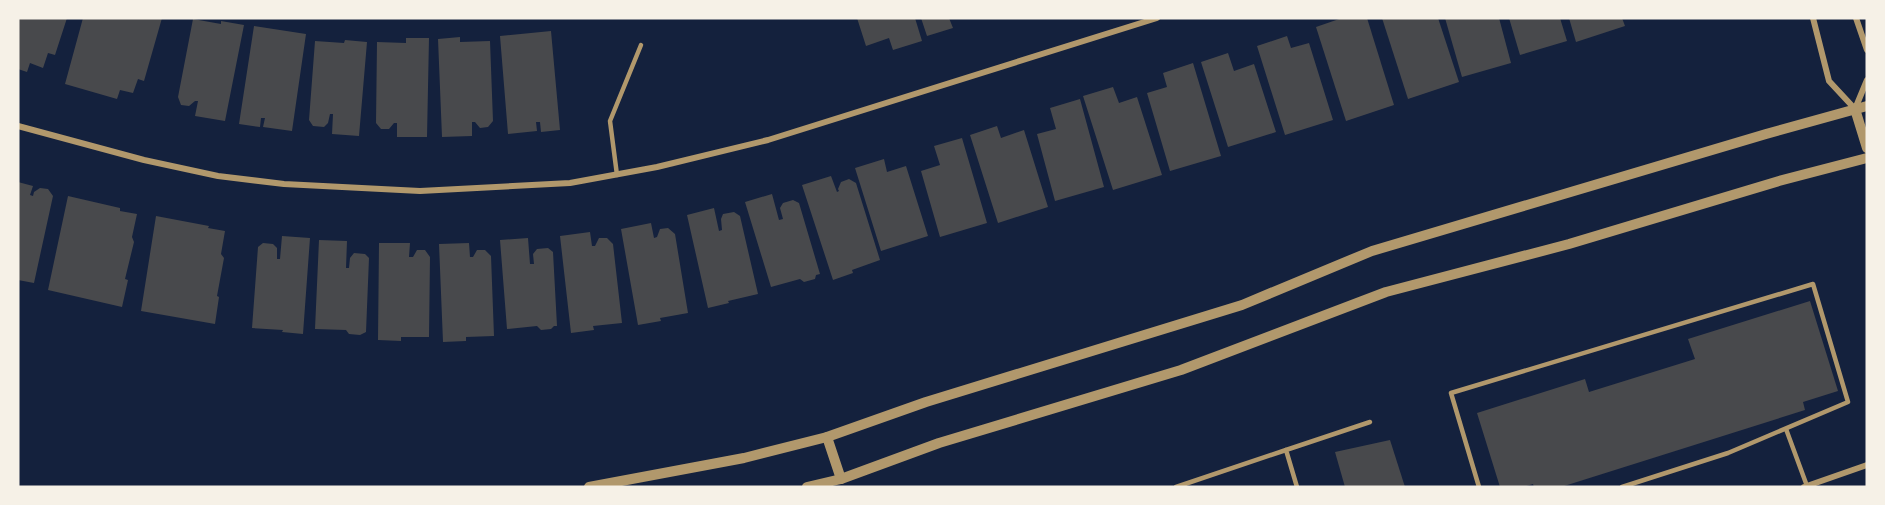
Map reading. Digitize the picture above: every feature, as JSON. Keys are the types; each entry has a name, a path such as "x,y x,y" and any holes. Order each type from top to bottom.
{"street":[{"path":"18,126 144,160 218,176 284,184 420,191 570,183 657,167 768,141 1157,18"},
{"path":"1813,18 1829,81 1855,109 1867,148"},
{"path":"1856,18 1867,50"},
{"path":"1855,109 1867,80"},
{"path":"589,487 744,458 827,437 926,402 1242,305 1372,251 1867,106"},
{"path":"807,487 842,483 939,443 1181,370 1386,292 1569,244 1779,181 1867,158"},
{"path":"827,437 842,483"},
{"path":"1805,487 1867,465"}],"lane":[{"path":"617,175 610,121 641,45"},
{"path":"1479,487 1451,393 1813,284 1848,402 1728,453 1622,487"},
{"path":"1176,487 1370,422"},
{"path":"1786,429 1805,487"},
{"path":"1286,450 1297,487"}],"building":[{"path":"18,18 67,18 55,55 48,53 43,68 30,63 27,72 18,69"},
{"path":"83,18 162,18 144,81 138,79 133,93 120,90 117,99 65,84"},
{"path":"857,18 915,18 922,41 893,50 889,38 866,46"},
{"path":"921,18 949,18 953,28 927,36"},
{"path":"1342,18 1367,18 1394,105 1346,121 1316,27"},
{"path":"1382,18 1438,18 1459,82 1408,99"},
{"path":"1445,18 1499,18 1511,63 1462,77"},
{"path":"1509,18 1560,18 1567,41 1520,55"},
{"path":"1569,18 1622,18 1625,26 1576,42"},
{"path":"193,19 244,25 225,121 195,116 198,101 189,106 181,105 178,97"},
{"path":"254,26 306,34 292,131 263,127 265,118 261,118 260,127 239,124"},
{"path":"551,31 560,130 541,132 540,122 536,122 537,131 508,134 500,36"},
{"path":"1287,36 1291,48 1309,43 1333,120 1285,135 1257,46"},
{"path":"460,37 460,42 490,41 493,121 488,127 480,128 472,122 472,136 442,137 438,39"},
{"path":"406,38 429,38 427,137 397,137 397,123 389,129 381,129 376,123 377,42 406,43"},
{"path":"345,40 367,42 359,136 332,134 333,114 330,114 328,123 324,127 313,126 309,120 315,41 344,43"},
{"path":"1228,53 1234,71 1254,64 1276,132 1228,147 1201,62"},
{"path":"1193,63 1221,156 1170,171 1147,93 1167,87 1163,73"},
{"path":"1113,87 1119,103 1137,97 1162,175 1113,190 1083,96"},
{"path":"1080,99 1104,187 1055,201 1037,134 1056,129 1050,108"},
{"path":"997,126 1001,138 1024,130 1048,207 998,223 970,135"},
{"path":"962,138 987,223 940,237 921,171 940,165 934,146"},
{"path":"884,159 887,172 906,166 928,236 881,251 855,168"},
{"path":"831,176 837,192 841,182 849,179 856,183 880,260 833,280 802,185"},
{"path":"18,182 33,186 30,195 33,196 34,192 40,188 48,189 53,196 34,283 18,280"},
{"path":"772,194 779,220 783,219 780,208 783,203 793,200 799,203 820,274 816,275 815,279 804,282 800,279 771,287 745,202"},
{"path":"68,196 137,214 122,307 48,290"},
{"path":"714,208 719,231 722,230 723,214 734,212 740,216 758,294 708,308 687,215"},
{"path":"156,216 225,231 221,254 224,258 217,296 219,297 215,324 141,311"},
{"path":"651,223 654,238 657,237 660,229 668,228 675,234 688,313 638,325 621,229"},
{"path":"590,232 592,246 595,246 599,238 607,238 613,244 622,323 593,326 594,330 571,333 560,236"},
{"path":"282,236 310,238 303,334 252,328 258,247 263,243 273,244 277,248 277,259 280,259"},
{"path":"528,238 530,264 534,264 533,254 537,249 548,248 553,252 557,326 551,329 541,330 537,326 507,329 500,240"},
{"path":"319,240 347,241 346,268 349,268 350,258 354,253 365,254 369,258 366,332 360,335 349,334 346,330 315,329"},
{"path":"379,243 410,243 409,257 413,257 417,250 425,250 430,257 429,337 401,337 401,341 378,340"},
{"path":"469,243 470,257 473,257 477,250 485,250 491,256 494,336 466,337 466,341 443,342 439,244"},
{"path":"1810,301 1838,391 1803,402 1805,410 1561,487 1534,487 1533,484 1523,487 1500,487 1477,413 1585,379 1589,392 1695,359 1688,339"},
{"path":"1390,440 1405,487 1345,487 1335,452"}]}
